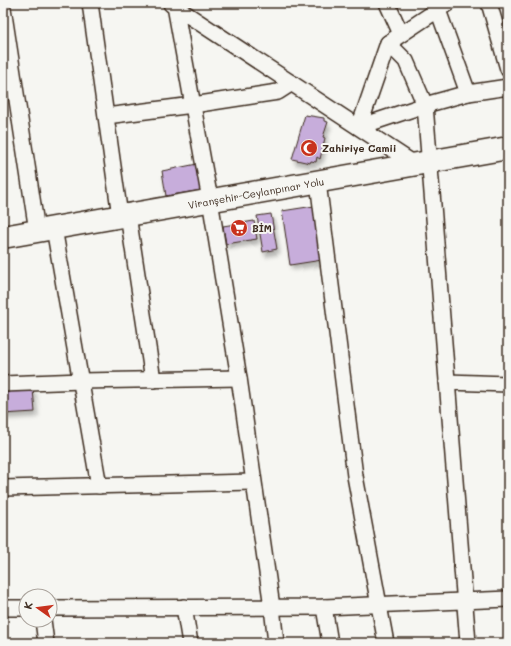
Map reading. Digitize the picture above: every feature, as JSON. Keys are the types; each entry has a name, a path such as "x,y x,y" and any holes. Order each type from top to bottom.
{"main road":[{"name":"Viranşehir-Ceylanpınar Yolu","path":"3,237 508,148"}],"street":[{"path":"90,3 106,116 153,380"},
{"path":"387,3 401,34"},
{"path":"489,3 508,68"},
{"path":"171,5 359,128 422,163"},
{"path":"171,5 193,106 210,200 239,378 276,643"},
{"path":"359,128 388,43 445,5 468,93"},
{"path":"3,8 46,229 82,381 99,486"},
{"path":"388,43 406,61 425,105 422,163 447,382 468,643"},
{"path":"106,116 193,106 278,92 292,83"},
{"path":"359,128 425,105 468,93 508,87"},
{"path":"318,182 355,476 386,643"},
{"path":"3,384 239,378"},
{"path":"447,382 508,384"},
{"path":"3,488 253,482"},
{"path":"58,608 324,607 508,599"},
{"path":"184,607 190,643"},
{"path":"324,607 330,643"},
{"path":"3,608 18,608"},
{"path":"44,628 46,643"}],"building":[{"name":"Zahiriye Camii","path":"305,115 324,118 324,121 328,122 323,137 325,138 320,159 317,157 316,162 311,161 310,163 292,159"},
{"path":"197,164 202,190 166,196 162,171"},
{"path":"314,206 322,260 290,265 282,211"},
{"path":"271,214 277,249 263,252 257,216"},
{"path":"254,221 257,239 226,244 223,226"},
{"path":"33,389 35,412 3,414 3,391"}],"place":[{"name":"Zahiriye Camii","path":"309,148"},
{"name":"BİM","path":"239,228"}]}
